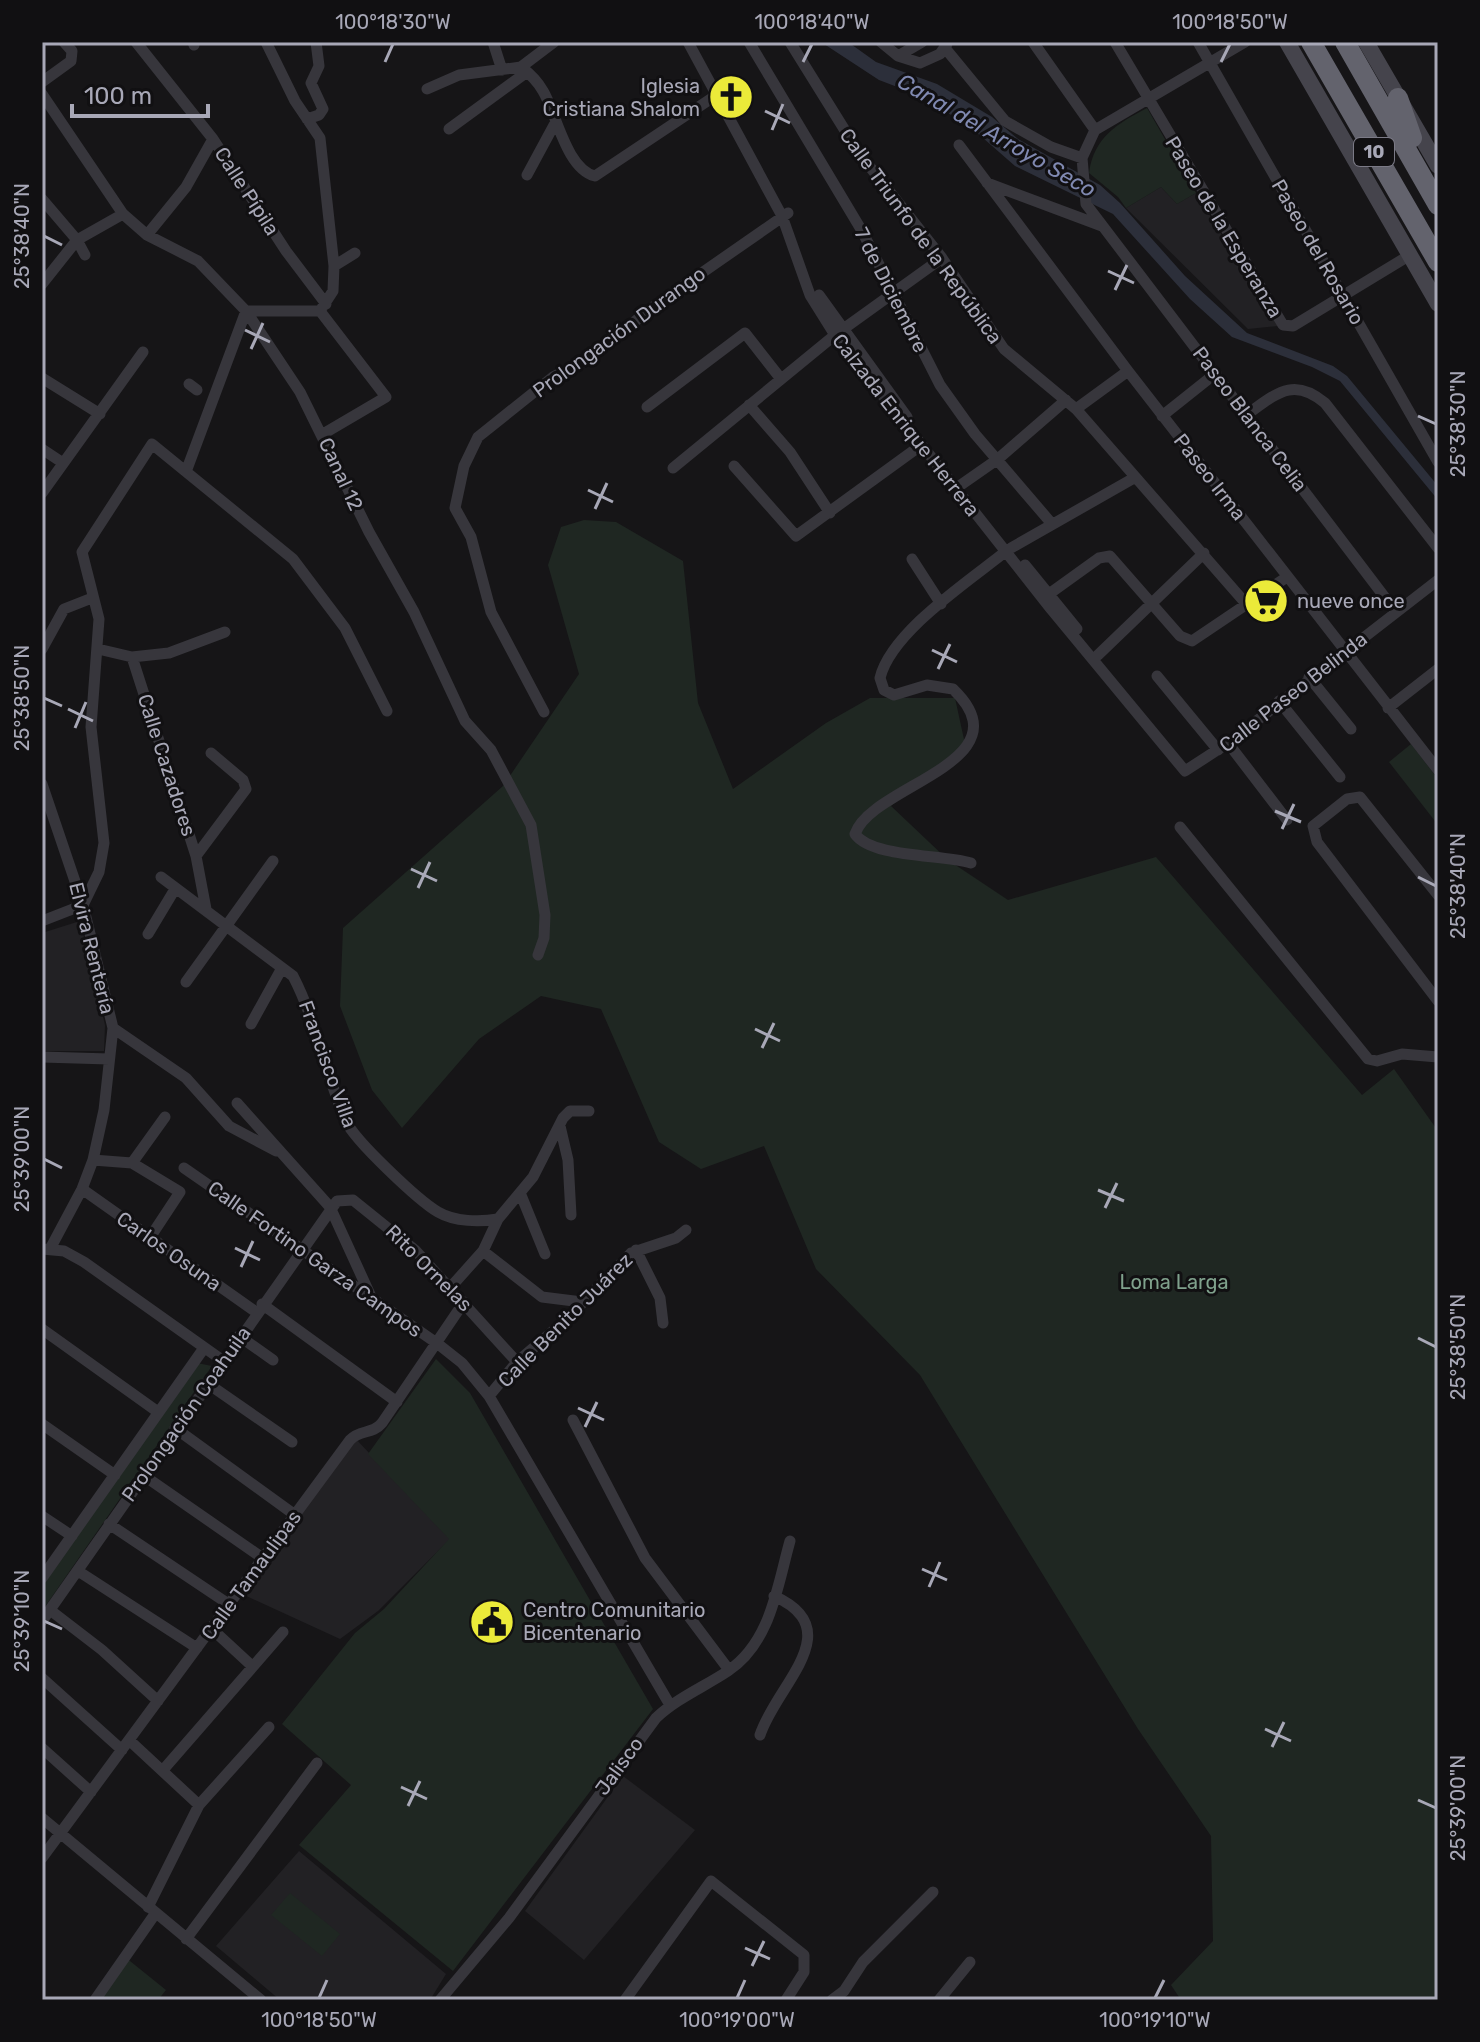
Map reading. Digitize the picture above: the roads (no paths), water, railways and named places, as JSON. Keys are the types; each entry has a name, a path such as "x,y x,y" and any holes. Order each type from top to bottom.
{"highway":[{"name":"10","path":"1311,42 1438,262"},
{"name":"10","path":"1345,42 1438,205"},
{"path":"1398,98 1405,122 1438,188"}],"street":[{"path":"42,82 73,57 64,42"},
{"name":"Calle Pípila","path":"136,42 173,93 213,139 323,308 386,397 323,434"},
{"path":"187,469 246,311 323,308 333,291 334,266 324,152 320,138 266,42"},
{"path":"307,119 319,115 323,109 311,83 319,66 316,42"},
{"path":"493,42 502,70"},
{"path":"449,129 554,42"},
{"name":"Calzada Enrique Herrera","path":"688,42 720,92"},
{"name":"Calzada Enrique Herrera","path":"697,42 720,92 786,214 810,295 1008,550 1188,770"},
{"name":"7 de Diciembre","path":"749,42 862,231 940,385 957,412 1052,524"},
{"name":"Calle Triunfo de la República","path":"790,42 859,153 942,258 1004,349 1076,409 1248,606"},
{"path":"881,42 898,56 920,63 930,61 946,45 1005,121 1081,162 1095,130 1245,42"},
{"path":"898,56 922,42"},
{"path":"1033,42 1095,130"},
{"name":"Paseo de la Esperanza","path":"1115,42 1278,321 1293,326 1410,255"},
{"name":"Paseo del Rosario","path":"1198,42 1438,462"},
{"path":"1287,42 1438,304"},
{"path":"1366,42 1438,166"},
{"path":"427,89 459,75 524,69"},
{"path":"524,69 543,90 554,125 589,175 595,176 720,92"},
{"name":"Canal 12","path":"42,94 123,214 147,235 198,261 246,311 278,356 323,434 369,532 451,684 465,721 491,750 531,825 545,915 538,955"},
{"path":"527,175 554,125"},
{"path":"147,235 186,187 213,139"},
{"name":"Paseo Irma","path":"959,145 1162,416 1388,708 1436,764"},
{"name":"Paseo Blanca Celia","path":"1081,162 1091,214 1216,373 1396,612"},
{"path":"984,182 1102,226"},
{"path":"42,199 77,240 85,255"},
{"path":"42,284 77,240 123,214"},
{"name":"Prolongación Durango","path":"544,712 491,612 471,537 455,508 464,466 478,437 553,377 589,359 650,309 786,214"},
{"path":"334,266 355,253"},
{"path":"673,468 839,332 942,258"},
{"name":"Calzada Enrique Herrera","path":"839,332 920,446 958,487"},
{"path":"647,407 745,333 781,379"},
{"path":"42,493 143,352"},
{"path":"1076,409 1128,371"},
{"path":"1162,416 1216,373"},
{"path":"42,378 100,414"},
{"path":"1246,415 1286,390 1314,393 1438,548"},
{"path":"958,487 998,459 1066,400"},
{"path":"749,405 790,452 830,513"},
{"path":"42,921 83,905 99,872 104,843 91,727 99,619 82,552 152,444 187,469 260,534 281,546 345,628 387,711"},
{"path":"734,466 796,536 920,446"},
{"path":"42,449 63,463"},
{"path":"971,863 885,849 862,841 855,834 858,825 873,811 960,753 972,732 972,709 953,689 927,685 902,694 888,693 880,678 882,671 909,634 1008,550 1134,478"},
{"name":"Calzada Enrique Herrera","path":"1008,550 1049,594 1188,770"},
{"path":"1098,655 1204,553"},
{"path":"1049,594 1099,558 1110,556 1180,636 1192,641 1287,577"},
{"path":"912,559 941,604"},
{"name":"Calle Paseo Belinda","path":"1188,770 1223,747 1309,677 1438,580"},
{"path":"42,649 64,609 92,598"},
{"path":"98,649 132,657 169,653 225,632"},
{"name":"Calle Cazadores","path":"132,657 196,856 206,909"},
{"path":"1388,708 1438,669"},
{"path":"1157,676 1287,820"},
{"path":"1309,677 1351,729"},
{"path":"1279,701 1340,777"},
{"path":"196,856 246,789 243,780 211,753"},
{"name":"Elvira Rentería","path":"42,784 83,905 113,1028 104,1110 93,1160 82,1189 46,1249"},
{"path":"1438,895 1360,797 1347,799 1313,826 1317,842 1438,1001"},
{"path":"1180,827 1364,1056 1377,1061 1402,1054 1438,1057"},
{"path":"186,982 228,928 273,861"},
{"path":"161,877 282,968 251,1024"},
{"path":"148,934 175,889"},
{"name":"Francisco Villa","path":"282,968 293,976 303,993 315,1038 353,1135 440,1214 479,1223 498,1219"},
{"path":"113,1028 186,1078 229,1126 280,1153"},
{"path":"42,1057 109,1059"},
{"path":"237,1103 330,1207 373,1301"},
{"path":"449,1289 483,1251 498,1219 521,1195 570,1111 589,1111"},
{"path":"132,1163 165,1117"},
{"path":"560,1126 568,1160 571,1215"},
{"path":"93,1160 132,1163 180,1192 151,1236"},
{"name":"Calle Fortino Garza Campos","path":"189,1171 462,1363 489,1396 670,1705"},
{"name":"Carlos Osuna","path":"82,1189 397,1402"},
{"path":"521,1195 545,1254"},
{"name":"Rito Ornelas","path":"330,1207 344,1198 360,1204 415,1250 517,1362"},
{"name":"Prolongación Coahuila","path":"42,1621 330,1207"},
{"name":"Calle Benito Juárez","path":"489,1396 517,1362 636,1250 676,1238 686,1230"},
{"path":"46,1249 84,1262 222,1360"},
{"path":"636,1250 660,1298 663,1323"},
{"path":"483,1251 542,1297 582,1302"},
{"name":"Calle Tamaulipas","path":"42,1858 353,1437 374,1431 397,1402 464,1302"},
{"path":"42,1329 158,1412"},
{"path":"239,1336 273,1360"},
{"path":"42,1578 204,1348"},
{"path":"207,1383 292,1442"},
{"path":"573,1420 645,1558 729,1670"},
{"path":"42,1424 115,1475"},
{"path":"175,1428 295,1515"},
{"path":"143,1475 264,1559"},
{"path":"42,1516 72,1536"},
{"path":"109,1524 230,1605"},
{"name":"Jalisco","path":"440,2000 509,1918 633,1746 670,1705 729,1670 755,1647 790,1541"},
{"path":"78,1571 197,1648"},
{"path":"760,1735 809,1641 805,1618 791,1605 774,1596"},
{"path":"50,1610 102,1650 158,1701"},
{"path":"212,1629 252,1666"},
{"path":"163,1770 283,1632"},
{"path":"42,1678 126,1745 163,1770 199,1805"},
{"path":"95,2000 152,1910 199,1805 269,1727"},
{"path":"42,1748 91,1792"},
{"path":"186,1939 317,1763"},
{"path":"42,1818 261,2000"},
{"path":"625,2000 711,1881 793,1945 806,1960 804,1972 786,2000"},
{"path":"832,2000 844,1991 863,1962 933,1892"},
{"path":"939,2000 970,1962"}],"water":[{"name":"Canal del Arroyo Seco","path":"821,42 848,42 876,62 937,84 992,117 1018,139 1100,185 1185,276 1247,333 1333,366 1347,376 1438,486 1438,500 1340,381 1312,367 1232,337 1190,299 1113,214 1015,166 967,124 913,93 879,80"}],"place":[{"name":"Iglesia Cristiana Shalom","path":"731,97"},
{"name":"nueve once","path":"1266,601"},
{"name":"Centro Comunitario Bicentenario","path":"492,1622"}],"park label":[{"name":"Loma Larga","path":"1174,1282"}]}
